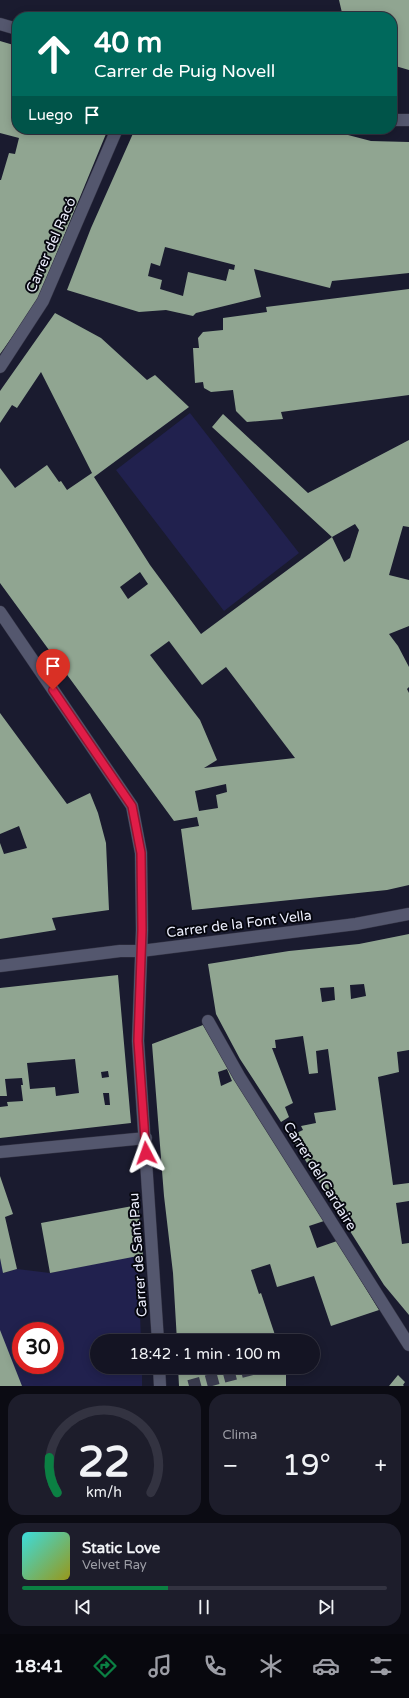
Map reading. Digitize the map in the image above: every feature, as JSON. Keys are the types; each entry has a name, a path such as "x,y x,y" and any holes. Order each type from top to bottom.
{"street":[{"path":"0,24 12,28"},
{"path":"397,120 409,120"},
{"name":"Carrer del Racó","path":"0,367 43,301 115,134"},
{"name":"Carrer de Sant Pau","path":"0,612 132,806 141,853 141,1003 138,1041 146,1138 158,1334"},
{"name":"Carrer de la Font Vella","path":"0,966 120,952 141,951 356,924 409,914"},
{"name":"Carrer del Cardaire","path":"208,1021 239,1076 409,1345"},
{"path":"0,1152 146,1138"},
{"path":"159,1374 160,1386"}],"shaded area":[{"path":"190,413 299,553 224,611 116,470"},
{"path":"138,1255 141,1334 90,1334 90,1374 142,1374 142,1386 0,1386 0,1258 4,1273 17,1269 50,1273"}],"building":[{"path":"339,0 409,0 409,70 397,66 397,12 342,12"},
{"path":"0,41 12,45 12,134 106,134 36,304 0,354 0,180 9,153 15,154 19,138 0,133"},
{"path":"133,134 344,134 371,141 409,142 409,273 332,281 330,288 254,269 261,297 196,313 193,316 166,310 139,312 67,290 91,228","holes":["165,247 235,265 234,270 229,269 226,281 188,272 183,296 160,289 162,280 148,276 151,263 160,266"]},
{"path":"409,289 409,395 281,412 283,419 247,422 236,411 233,390 211,392 204,388 203,382 195,383 193,348 199,348 198,338 203,332 223,330 223,318 267,312 266,307"},
{"path":"55,313 101,338 147,380 155,375 189,407 94,477 150,565 201,634 332,537 212,427 223,414 308,493 409,440 409,527 403,526 389,575 409,580 409,626 389,634 398,646 409,667 409,687 407,689 409,693 409,885 387,890 192,910 181,829 199,826 197,817 174,821 0,583 0,468 15,488 47,465 59,482 61,481 67,490 92,473 41,372 17,408 12,405 0,423 0,391","holes":["355,524 359,530 350,558 344,562 332,537","140,572 148,584 128,599 120,587","169,641 202,685 226,667 295,758 204,768 217,760 200,720 150,655","226,784 227,792 216,795 218,808 199,811 195,791"]},
{"path":"0,713 67,804 90,793 98,813 106,843 109,910 52,918 56,930 0,939 0,843 4,854 27,848 19,826 0,834"},
{"path":"409,934 409,1050 397,1052 399,1072 378,1077 393,1185 409,1183 409,1201 396,1203 402,1244 409,1243 409,1315 384,1285 290,1136 303,1130 301,1126 316,1123 314,1113 336,1110 328,1049 316,1051 318,1073 309,1074 303,1036 275,1040 276,1048 272,1048 293,1103 285,1107 289,1117 281,1122 240,1059 216,1014 208,964 289,951 359,944","holes":["364,984 366,996 351,999 350,985","334,987 335,1000 322,1002 320,988"]},
{"path":"118,975 131,1123 0,1138 0,1107 8,1106 7,1102 23,1101 21,1085 23,1085 22,1078 5,1079 7,1096 0,1096 0,988","holes":["75,1059 79,1093 56,1096 55,1087 30,1089 27,1063","108,1071 109,1077 102,1078 101,1072","103,1093 109,1093 110,1105 105,1105"]},
{"path":"203,1025 324,1221 309,1226 317,1248 337,1241 379,1310 331,1326 314,1276 277,1287 270,1264 251,1270 259,1294 261,1293 275,1334 177,1334 173,1273 164,1196 152,1044","holes":["227,1069 232,1081 221,1086 218,1072"]},
{"path":"0,1176 13,1214 5,1217 17,1269 3,1273 0,1258"},
{"path":"138,1205 143,1255 50,1273 41,1223"},
{"path":"0,1330 12,1361 12,1374 17,1374 22,1386 0,1386"},
{"path":"178,1374 286,1374 286,1386 179,1386"},
{"path":"398,1375 405,1382 403,1385 404,1386 389,1386"}],"tunnel":[{"path":"189,1386 234,1374"}],"route":[{"path":"53,690 132,806 141,853 141,1003 138,1041 146,1153"}]}
